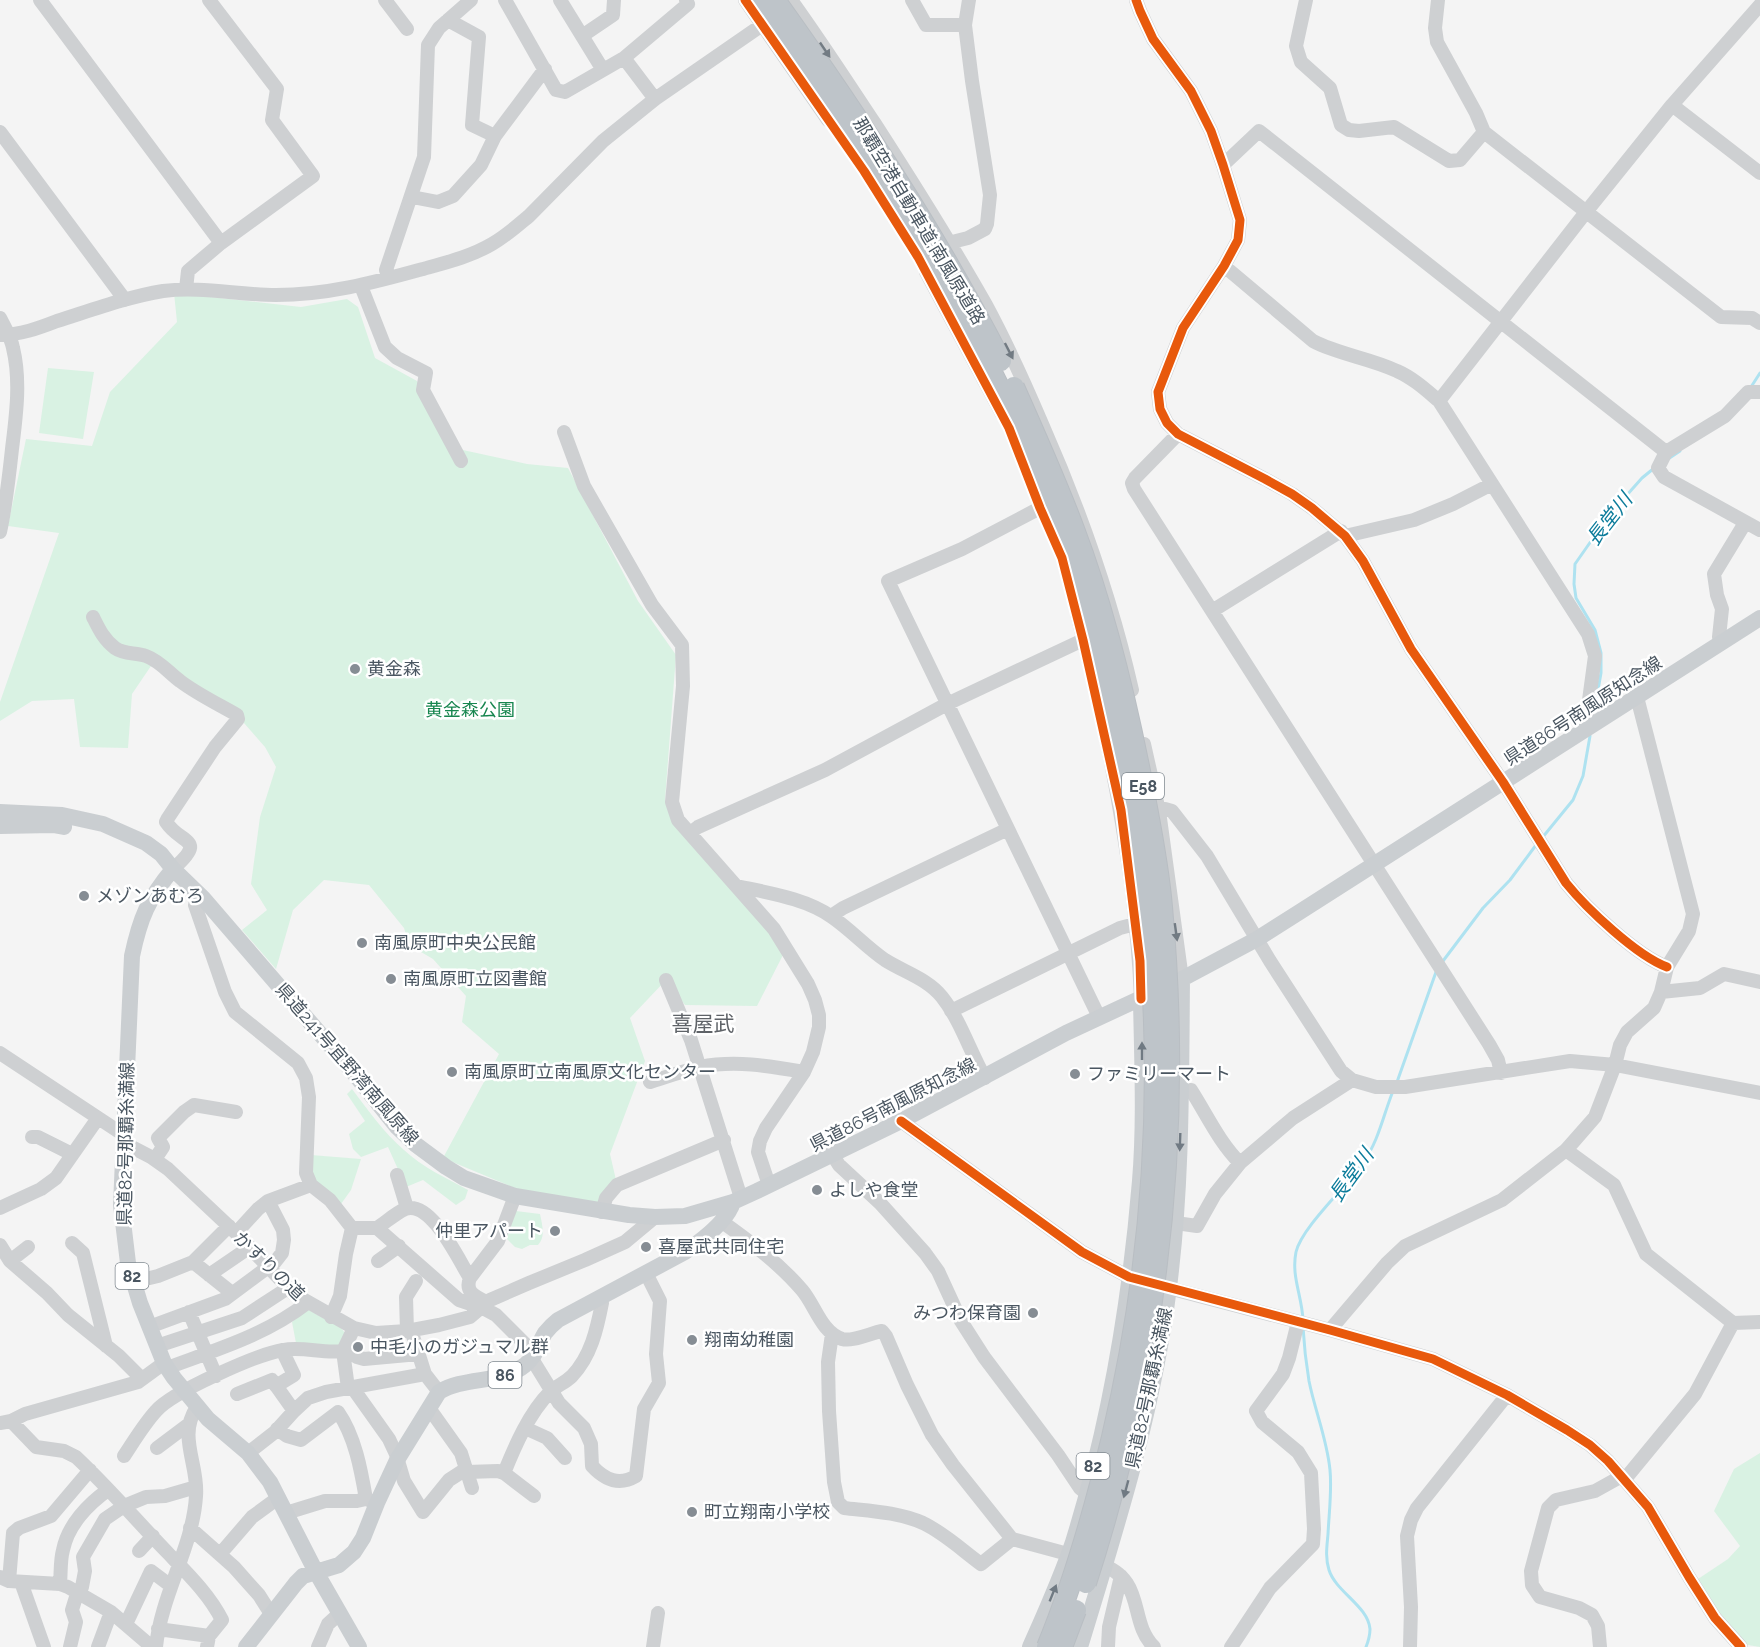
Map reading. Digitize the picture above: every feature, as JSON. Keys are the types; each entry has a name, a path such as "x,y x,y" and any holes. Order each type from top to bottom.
{"highway":[{"name":"那覇空港自動車道;南風原道路","path":"758,0 865,158 928,257 999,387 1033,462 1062,537 1084,602 1124,755 1145,896 1153,982 1156,1065 1152,1164 1145,1247 1134,1328 1119,1406 1085,1540 1064,1606 1047,1647"},
{"name":"那覇空港自動車道;南風原道路","path":"788,0 941,251 1011,381 1046,457 1075,532 1118,670 1153,839 1162,905 1170,1062 1166,1164 1159,1249 1149,1329 1133,1409 1098,1544 1062,1647"}],"main road":[{"name":"県道86号南風原知念線","path":"737,1200 901,1121 1066,1033 1182,979 1257,939 1760,618"},
{"path":"0,812 62,815 103,824 146,843 161,854 173,869"},
{"path":"0,826 53,825 76,828 123,842 155,862 173,869"},
{"name":"県道241号宜野湾南風原線","path":"173,869 203,898 397,1127 446,1167 464,1178 515,1196 602,1212 655,1217 685,1216 737,1200"},
{"name":"県道82号那覇糸満線","path":"173,869 145,910 132,956 122,1205 124,1234 133,1282 166,1365 197,1407 248,1453 270,1482 316,1572 359,1647"},
{"name":"県道82号那覇糸満線","path":"1080,1647 1138,1448 1162,1334 1176,1223 1182,979"},
{"name":"県道82号那覇糸満線","path":"1030,1647 1068,1554 1107,1409 1129,1277 1140,1180 1141,999"},
{"name":"86","path":"440,1392 465,1382 507,1375 526,1365 533,1357 549,1327 685,1252 702,1240 721,1221 737,1200"},
{"path":"246,1647 303,1576 339,1565 354,1552 363,1538 371,1501 440,1392"}],"street":[{"path":"40,0 221,243"},
{"path":"186,289 188,271 221,243 313,176 272,120 278,89 210,0"},
{"path":"385,0 407,29"},
{"path":"389,278 386,270 424,158 428,45 439,28 471,0"},
{"path":"505,0 556,90"},
{"path":"560,0 603,70"},
{"path":"582,36 613,15 614,0"},
{"path":"534,83 565,92 624,58 688,4 686,0"},
{"path":"745,0 864,171 918,256 1009,428 1062,558 1121,810 1140,961 1141,999"},
{"path":"788,0 897,157 951,244 987,307 1060,464 1090,541 1121,642 1159,811 1182,979"},
{"path":"912,0 926,25 965,25"},
{"path":"951,244 985,229 990,195 965,25 969,0"},
{"path":"1136,0 1153,39 1191,91 1211,131 1240,220 1238,240 1224,266 1183,328 1158,392 1160,409 1167,423 1178,434 1292,494 1343,534 1363,561 1411,649 1503,782 1560,874 1577,897 1633,946 1654,962 1667,967"},
{"path":"1306,0 1296,46 1301,62 1330,88 1341,125 1349,130 1359,131 1394,127 1449,161 1460,159 1484,132"},
{"path":"1438,0 1435,28 1437,42 1484,132 1721,317 1752,318 1760,323"},
{"path":"1439,401 1672,105 1760,5"},
{"path":"448,20 479,37 472,125 495,136"},
{"path":"5,335 28,331 125,300 164,291 186,289 296,295 361,285 474,253 505,236 529,216 603,141 655,99 762,25"},
{"path":"624,58 655,99"},
{"path":"412,197 438,202 453,196 481,165 495,136 545,69"},
{"path":"1672,105 1760,173"},
{"path":"1223,165 1258,131 1666,452"},
{"path":"0,132 125,300"},
{"path":"1224,266 1314,341 1327,349 1397,370 1439,401 1588,634 1595,656 1587,729"},
{"path":"361,285 386,347 397,358 426,373 423,390 461,461"},
{"path":"0,318 16,362 17,395 7,495 0,532"},
{"path":"1760,392 1748,392 1725,416 1666,452 1658,468 1664,477 1760,530"},
{"path":"564,432 584,486 652,605 682,645 683,686 672,802 678,820 774,929 808,984 815,1000 819,1015 817,1038 804,1072 766,1128 760,1141 758,1152 769,1185"},
{"path":"1178,434 1135,478 1132,483 1134,489 1489,1044 1498,1060 1501,1073"},
{"path":"1212,611 1343,534 1414,520 1453,504 1492,484"},
{"path":"1040,508 962,549 888,580 1099,1017"},
{"path":"1721,642 1719,637 1722,609 1714,574 1745,523"},
{"path":"93,618 103,637 116,649 125,654 146,656 166,668 191,689 237,715 238,719 215,747 166,822 186,838 190,847 186,858 173,869"},
{"path":"690,833 698,827 825,771 947,704 1083,640"},
{"path":"1330,1330 1387,1263 1405,1246 1502,1200 1566,1150 1595,1117 1615,1065 1620,1045 1627,1032 1654,1008 1661,992 1667,967 1689,931 1693,914 1637,697"},
{"path":"1159,811 1165,809 1172,811 1207,856 1270,961 1341,1071 1352,1080 1376,1087 1405,1087 1570,1061 1615,1065 1760,1093"},
{"path":"831,916 843,908 1008,829"},
{"path":"737,886 789,898 831,916 875,953 929,984 943,998 951,1011 985,1078"},
{"path":"203,898 195,905 225,992 235,1012 298,1063 306,1078 309,1097 306,1173 311,1185 330,1200 352,1228"},
{"path":"951,1011 1120,928 1135,924"},
{"path":"1661,992 1700,988 1724,974 1760,982"},
{"path":"666,980 691,1040 724,1140 737,1200"},
{"name":"かすりの道","path":"0,1053 98,1118 168,1169 233,1230 288,1288 307,1303 354,1328 376,1333 409,1330 470,1317 486,1305 529,1283 625,1242 655,1217"},
{"path":"650,1082 700,1067 737,1064 765,1065 804,1072"},
{"path":"1176,1223 1197,1226 1215,1194 1240,1163 1293,1118 1352,1080"},
{"path":"1181,1090 1191,1090 1220,1140 1240,1163"},
{"path":"155,1159 163,1148 158,1138 184,1112 194,1106 236,1112"},
{"path":"0,1209 41,1189 56,1178 98,1118"},
{"path":"901,1121 1082,1252 1129,1277 1433,1359 1507,1395 1590,1445 1624,1477 1648,1507 1714,1618 1741,1647"},
{"path":"32,1137 38,1137 72,1154"},
{"path":"602,1212 606,1198 617,1185 724,1140"},
{"path":"1566,1150 1614,1185 1646,1254 1733,1323 1760,1322"},
{"path":"832,1154 839,1165 898,1221 939,1271 961,1321 984,1357 1086,1493"},
{"path":"397,1175 407,1208"},
{"path":"133,1282 158,1276 193,1262 268,1201 311,1185"},
{"path":"515,1196 498,1241 470,1278 469,1291 496,1315 533,1357 559,1403 584,1428 591,1444 592,1466 598,1473 610,1479 626,1482 636,1476 644,1409 659,1383 656,1354 660,1301 646,1273"},
{"path":"149,1327 225,1299 269,1267 282,1253 284,1240 283,1230 268,1201"},
{"path":"352,1228 377,1228 407,1208 419,1209 436,1224 470,1278"},
{"path":"721,1221 758,1248 802,1290 832,1334 848,1340 882,1331 932,1435 1012,1539 1105,1565 1121,1576 1130,1587 1145,1638 1154,1647"},
{"path":"331,1317 340,1296 352,1228"},
{"path":"377,1228 459,1300 486,1305"},
{"path":"72,1243 83,1253 106,1346"},
{"path":"0,1245 10,1261 68,1315 119,1356 142,1378"},
{"path":"378,1261 399,1246"},
{"path":"10,1261 28,1247"},
{"path":"209,1275 250,1247"},
{"path":"193,1262 232,1293"},
{"path":"416,1281 406,1297 409,1330 425,1374 440,1392"},
{"path":"157,1347 242,1318 288,1288"},
{"path":"504,1473 525,1428 551,1391 574,1374 586,1356 596,1331 602,1304 599,1299"},
{"path":"158,1629 208,1642 222,1620 212,1603 153,1536 76,1457 64,1451 36,1447 6,1422 25,1414 138,1382 166,1365 250,1336 273,1325 307,1303"},
{"path":"189,1312 216,1376"},
{"path":"1231,1647 1270,1588 1313,1544 1311,1473 1298,1452 1263,1422 1256,1411 1283,1374 1298,1322"},
{"path":"1600,1647 1598,1626 1592,1615 1580,1608 1540,1597 1532,1585 1531,1571 1548,1508 1556,1500 1595,1491 1624,1477 1695,1394 1733,1323"},
{"path":"354,1328 344,1350 350,1388 389,1439 404,1481 423,1512 449,1480 466,1470 504,1473 534,1496"},
{"path":"832,1334 828,1362 829,1411 834,1482 838,1502 844,1508 894,1514 923,1523 941,1533 981,1564 1012,1539"},
{"path":"124,1456 156,1410 184,1391 243,1364 282,1350 299,1348 337,1352 344,1350 357,1358 366,1359 419,1354"},
{"path":"276,1386 294,1375 282,1350"},
{"path":"248,1453 275,1432 308,1398 326,1392 425,1374"},
{"path":"237,1394 272,1380 294,1411"},
{"path":"221,1553 252,1517 282,1506 325,1501 371,1501 346,1425 326,1392"},
{"path":"1410,1647 1412,1606 1407,1536 1411,1520 1507,1395"},
{"path":"10,1580 60,1584 111,1612 145,1643 154,1647 190,1528 196,1496 188,1429 197,1407"},
{"path":"429,1408 460,1453 472,1488"},
{"path":"277,1429 287,1436 301,1440 338,1412"},
{"path":"157,1448 189,1424"},
{"path":"525,1428 547,1438 565,1458"},
{"path":"44,1647 10,1580 13,1533 19,1528 51,1516 90,1470"},
{"path":"70,1647 76,1622 72,1610 81,1594 85,1571 83,1557 105,1519 124,1506 146,1497 165,1496 196,1487"},
{"path":"60,1584 63,1550 69,1533 84,1511 108,1490"},
{"path":"190,1528 221,1553 259,1595 272,1614"},
{"path":"138,1551 153,1536"},
{"path":"126,1624 151,1570 171,1586"},
{"path":"1108,1647 1108,1627 1121,1576"},
{"path":"98,1647 111,1612"},
{"path":"652,1647 658,1613"},
{"path":"318,1647 328,1624 339,1614"}],"green space":[{"name":"黄金森公園","path":"174,293 301,307 347,299 358,307 375,358 417,381 449,447 527,464 568,468 638,601 676,655 665,800 674,821 785,951 757,1006 685,1005 666,980 630,1018 645,1061 610,1154 616,1180 596,1204 517,1189 443,1158 499,1054 462,1022 466,996 433,959 409,945 404,928 369,885 324,880 293,910 276,969 242,930 267,910 251,884 260,817 276,767 265,747 230,707 153,663 132,694 128,748 80,747 74,699 32,701 0,721 0,702 59,533 8,526 26,439 92,446 110,392 177,322"},
{"path":"48,368 94,372 83,439 39,433"},
{"path":"352,1089 383,1129 404,1150 426,1167 468,1190 465,1199 456,1205 423,1180 406,1187 388,1147 361,1157 353,1149 349,1134 365,1121 347,1094"},
{"path":"311,1155 361,1159 351,1190 341,1204 319,1186 313,1177"},
{"path":"516,1211 540,1214 543,1234 538,1245 530,1245 522,1249 515,1247 506,1238"},
{"path":"307,1309 341,1328 345,1333 338,1347 296,1343 292,1322"},
{"path":"1760,1453 1760,1647 1736,1643 1692,1583 1728,1559 1740,1546 1714,1511 1734,1469"}],"waterway":[{"name":"長堂川","path":"1751,387 1760,373"},
{"name":"長堂川","path":"1668,459 1680,451"},
{"name":"長堂川","path":"1595,707 1601,673 1601,653 1595,630 1576,598 1575,564 1610,514 1653,469"},
{"name":"長堂川","path":"1542,838 1573,800 1583,776 1590,736"},
{"name":"長堂川","path":"1443,961 1483,908 1510,880 1536,845"},
{"name":"長堂川","path":"1397,1082 1436,972"},
{"name":"長堂川","path":"1303,1320 1295,1269 1296,1252 1316,1219 1363,1163 1377,1137 1393,1091"},
{"name":"長堂川","path":"1303,1327 1309,1381 1330,1470 1328,1565 1333,1578 1364,1613 1368,1621 1370,1631 1366,1647"}],"cycle path":[{"path":"745,0 864,171 918,257 1009,428 1062,558 1121,810 1140,961 1141,999"},
{"path":"1136,0 1153,39 1191,91 1211,131 1240,220 1238,240 1224,266 1183,328 1158,392 1160,409 1167,423 1178,434 1292,494 1345,536 1363,561 1411,649 1503,782 1566,883 1586,906 1613,931 1642,953 1667,967"},
{"path":"901,1121 1082,1252 1129,1277 1433,1359 1507,1395 1567,1430 1590,1445 1608,1461 1648,1507 1715,1618 1741,1647"}],"place":[{"name":"黄金森","path":"355,669"},
{"name":"メゾンあむろ","path":"84,896"},
{"name":"南風原町中央公民館","path":"362,943"},
{"name":"南風原町立図書館","path":"391,979"},
{"name":"南風原町立南風原文化センター","path":"452,1072"},
{"name":"ファミリーマート","path":"1075,1074"},
{"name":"よしや食堂","path":"817,1190"},
{"name":"仲里アパート","path":"555,1231"},
{"name":"喜屋武共同住宅","path":"646,1247"},
{"name":"みつわ保育園","path":"1033,1313"},
{"name":"翔南幼稚園","path":"692,1340"},
{"name":"中毛小のガジュマル群","path":"358,1347"},
{"name":"町立翔南小学校","path":"692,1512"}],"district":[{"name":"喜屋武","path":"703,1024"}]}
